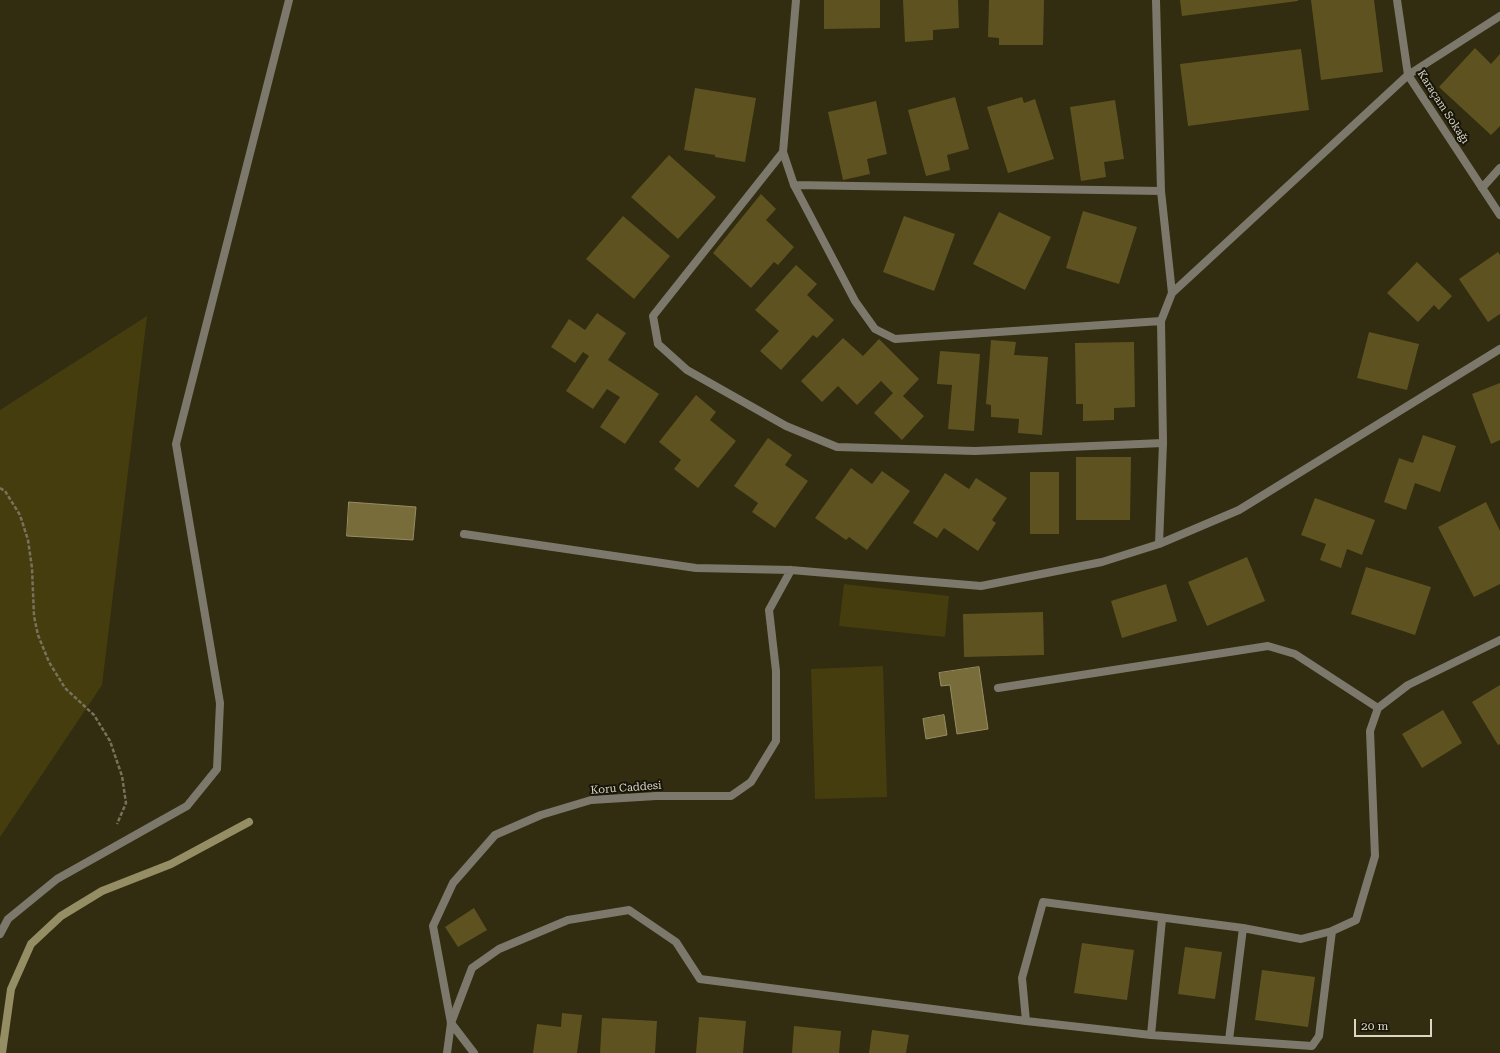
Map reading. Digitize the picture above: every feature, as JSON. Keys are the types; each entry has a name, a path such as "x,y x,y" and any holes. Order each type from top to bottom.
{"street":[{"path":"0,934 8,919 57,879 187,806 217,769 220,703 176,444 289,0"},
{"path":"796,0 783,152 794,185 855,301 876,329 895,339 1161,321"},
{"path":"1156,0 1161,191 1172,293"},
{"name":"Karaçam Sokağı","path":"1397,0 1408,75 1500,215"},
{"path":"1159,544 1163,443 1161,321 1172,293 1408,75 1500,16"},
{"path":"783,152 653,316 658,344 687,370 786,426 837,446 975,451 1163,443"},
{"path":"1482,188 1500,168"},
{"path":"794,185 1161,191"},
{"path":"464,534 696,568 791,570 982,586 1102,562 1159,544 1239,510 1500,349"},
{"name":"Koru Caddesi","path":"447,1053 451,1023 433,926 454,883 496,835 541,814 591,800 656,796 731,796 751,782 776,741 776,671 769,610 791,570"},
{"path":"1026,1021 1022,978 1043,902 1243,928 1301,939 1332,931 1356,920 1375,856 1370,731 1378,708 1408,686 1500,640"},
{"path":"998,688 1268,646 1295,654 1378,708"},
{"path":"474,1053 451,1023 472,968 499,949 568,920 629,910 676,942 700,978 1026,1021 1151,1035 1312,1046 1319,1036 1332,931"},
{"path":"1151,1035 1162,918"},
{"path":"1230,1040 1243,928"}],"path":[{"path":"0,488 4,491 20,515 28,540 32,568 34,616 38,635 46,655 65,688 94,715 110,741 122,776 126,803 105,852"}],"shaded area":[{"path":"147,316 102,685 0,837 0,410"},
{"path":"349,502 416,507 413,540 347,536"},
{"path":"844,584 949,596 945,637 839,626"},
{"path":"883,666 887,797 815,799 811,669"},
{"path":"979,667 988,729 957,734 950,685 941,686 939,673"},
{"path":"944,715 947,735 926,739 923,719"}],"building":[{"path":"824,0 880,0 880,28 824,29"},
{"path":"903,0 958,0 959,28 933,30 933,40 905,42"},
{"path":"989,0 1044,0 1043,45 999,45 999,38 988,37"},
{"path":"1180,0 1298,0 1298,1 1182,16"},
{"path":"1311,0 1374,0 1383,72 1321,80"},
{"path":"1475,48 1491,64 1500,54 1500,126 1491,135 1439,87"},
{"path":"1301,49 1309,110 1188,126 1180,64"},
{"path":"695,88 756,98 745,162 684,150"},
{"path":"955,97 969,149 947,155 950,170 926,176 908,110"},
{"path":"1022,97 1024,103 1035,99 1054,159 1008,173 987,107"},
{"path":"1115,100 1124,159 1104,162 1106,177 1081,181 1070,107"},
{"path":"876,101 887,154 867,159 870,174 843,180 828,112"},
{"path":"669,155 716,197 678,239 631,197"},
{"path":"761,194 776,209 766,220 794,247 778,265 774,262 751,288 713,253"},
{"path":"1083,211 1137,227 1119,284 1066,268"},
{"path":"999,212 1051,237 1025,290 973,264"},
{"path":"623,216 670,256 634,299 586,259"},
{"path":"904,216 955,234 934,291 883,272"},
{"path":"1498,252 1500,255 1500,314 1488,322 1459,279"},
{"path":"1417,262 1452,296 1439,310 1434,305 1418,322 1387,293"},
{"path":"796,265 817,284 807,295 834,320 817,338 813,335 781,370 760,351 779,331 755,310"},
{"path":"597,313 626,333 608,360 659,394 625,444 600,427 620,397 607,389 593,409 566,391 589,356 583,352 575,363 551,347 569,319 585,330"},
{"path":"1369,332 1419,344 1407,390 1357,378"},
{"path":"843,338 863,356 879,339 919,379 903,396 924,416 902,440 874,413 893,393 881,381 857,405 838,386 822,402 801,381"},
{"path":"991,340 1016,342 1014,355 1048,357 1042,435 1018,433 1019,419 991,417 991,405 986,404"},
{"path":"1134,342 1135,407 1114,408 1114,420 1083,421 1083,404 1076,404 1075,343"},
{"path":"940,351 980,354 974,431 948,429 952,385 937,384"},
{"path":"1500,383 1500,440 1491,444 1472,394"},
{"path":"696,395 716,412 710,420 736,441 698,488 674,469 681,460 659,442"},
{"path":"1423,435 1456,446 1440,492 1415,483 1406,510 1384,502 1399,458 1413,463"},
{"path":"768,438 792,455 785,465 808,481 775,528 752,512 758,503 734,486"},
{"path":"1076,457 1131,457 1130,520 1076,520"},
{"path":"851,468 872,484 882,471 910,491 867,550 849,537 846,540 815,518"},
{"path":"1030,472 1059,472 1059,534 1030,534"},
{"path":"945,473 969,489 976,478 1007,498 992,520 996,523 978,551 944,528 937,538 913,523"},
{"path":"1315,498 1375,520 1362,555 1347,549 1341,568 1320,560 1326,544 1301,535"},
{"path":"1486,502 1500,531 1500,584 1474,597 1438,527"},
{"path":"1247,557 1265,601 1207,626 1188,582"},
{"path":"1366,567 1431,587 1415,635 1351,614"},
{"path":"1166,584 1177,621 1122,638 1111,601"},
{"path":"1043,612 1044,655 964,657 963,614"},
{"path":"1500,685 1500,744 1498,745 1472,702"},
{"path":"1443,710 1462,743 1422,768 1402,734"},
{"path":"474,908 487,930 458,947 445,927"},
{"path":"1082,943 1134,950 1127,1000 1074,993"},
{"path":"1185,947 1222,952 1215,999 1178,994"},
{"path":"1262,970 1315,977 1308,1027 1255,1020"},
{"path":"562,1013 582,1015 577,1053 533,1053 537,1024 561,1027"},
{"path":"699,1017 746,1021 743,1053 696,1053"},
{"path":"602,1018 657,1021 655,1053 600,1053"},
{"path":"794,1026 841,1031 839,1053 792,1053"},
{"path":"872,1030 909,1035 906,1053 869,1053"}],"waterway":[{"path":"2,1053 11,989 31,944 61,916 102,891 171,864 249,822"}]}
